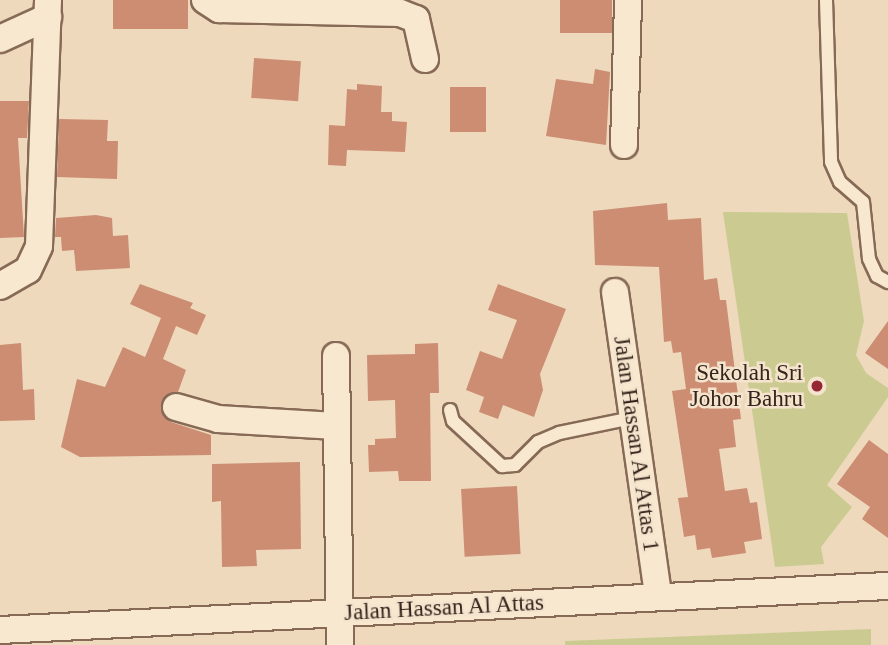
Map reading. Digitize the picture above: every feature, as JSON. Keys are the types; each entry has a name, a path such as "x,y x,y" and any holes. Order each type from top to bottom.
{"street":[{"path":"205,0 219,9 400,13 416,19 425,59"},
{"path":"624,145 628,0"},
{"path":"0,39 48,9"},
{"path":"0,286 28,270 39,246 48,9"},
{"name":"Jalan Hassan Al Attas 1","path":"615,292 659,596"},
{"path":"336,356 340,645"},
{"path":"176,407 218,419 336,426"},
{"name":"Jalan Hassan Al Attas","path":"0,631 888,586"}],"lane":[{"path":"826,0 831,162 840,183 863,202 869,259 877,276 888,282"},
{"path":"450,410 453,421 502,466 515,465 538,442 559,433 632,418"}],"green space":[{"name":"Sekolah Sri Johor Bahru","path":"723,212 847,213 864,321 856,355 866,373 888,388 888,397 827,485 852,507 821,547 824,564 775,567"},
{"path":"871,629 871,645 565,645 565,641"}],"building":[{"path":"113,0 188,0 188,29 113,29"},
{"path":"560,0 612,0 612,33 560,33"},
{"path":"254,58 301,61 298,101 251,98"},
{"path":"595,69 610,72 606,145 546,136 556,79 593,84"},
{"path":"357,84 382,86 381,112 392,112 392,121 407,122 405,152 347,150 346,166 328,165 329,125 345,126 347,89 357,90"},
{"path":"450,87 486,87 486,132 450,132"},
{"path":"0,101 29,101 27,138 18,138 24,237 0,238"},
{"path":"59,119 108,120 107,141 118,141 117,179 57,177"},
{"path":"667,203 668,220 701,218 704,280 717,278 720,300 726,300 741,419 733,420 736,447 719,449 725,491 747,488 750,503 757,502 762,539 744,542 746,553 712,558 710,548 697,550 695,535 684,537 678,498 688,497 672,391 686,389 681,352 673,353 671,341 664,342 659,267 595,265 593,211"},
{"path":"96,215 112,218 113,236 128,235 130,268 76,271 74,250 62,251 61,237 55,237 56,218"},
{"path":"140,284 193,303 190,308 206,315 197,335 176,326 163,359 186,370 178,392 165,396 161,410 171,422 211,435 211,455 80,457 61,447 77,379 105,387 123,347 145,357 161,318 130,304"},
{"path":"498,284 566,309 540,374 543,390 534,417 503,405 498,419 479,412 484,397 466,390 480,351 502,359 517,320 488,310"},
{"path":"888,321 888,369 865,353"},
{"path":"21,343 23,390 34,389 35,420 0,421 0,345"},
{"path":"438,343 439,393 430,393 431,481 399,481 398,471 369,472 368,445 375,445 375,439 396,438 395,400 368,401 367,355 415,354 415,344"},
{"path":"869,440 888,454 888,538 862,519 870,507 837,484"},
{"path":"300,462 301,549 256,550 257,566 222,567 221,501 212,502 212,464"},
{"path":"517,486 521,554 465,557 461,489"}],"place":[{"name":"Sekolah Sri Johor Bahru","path":"817,386"}]}
